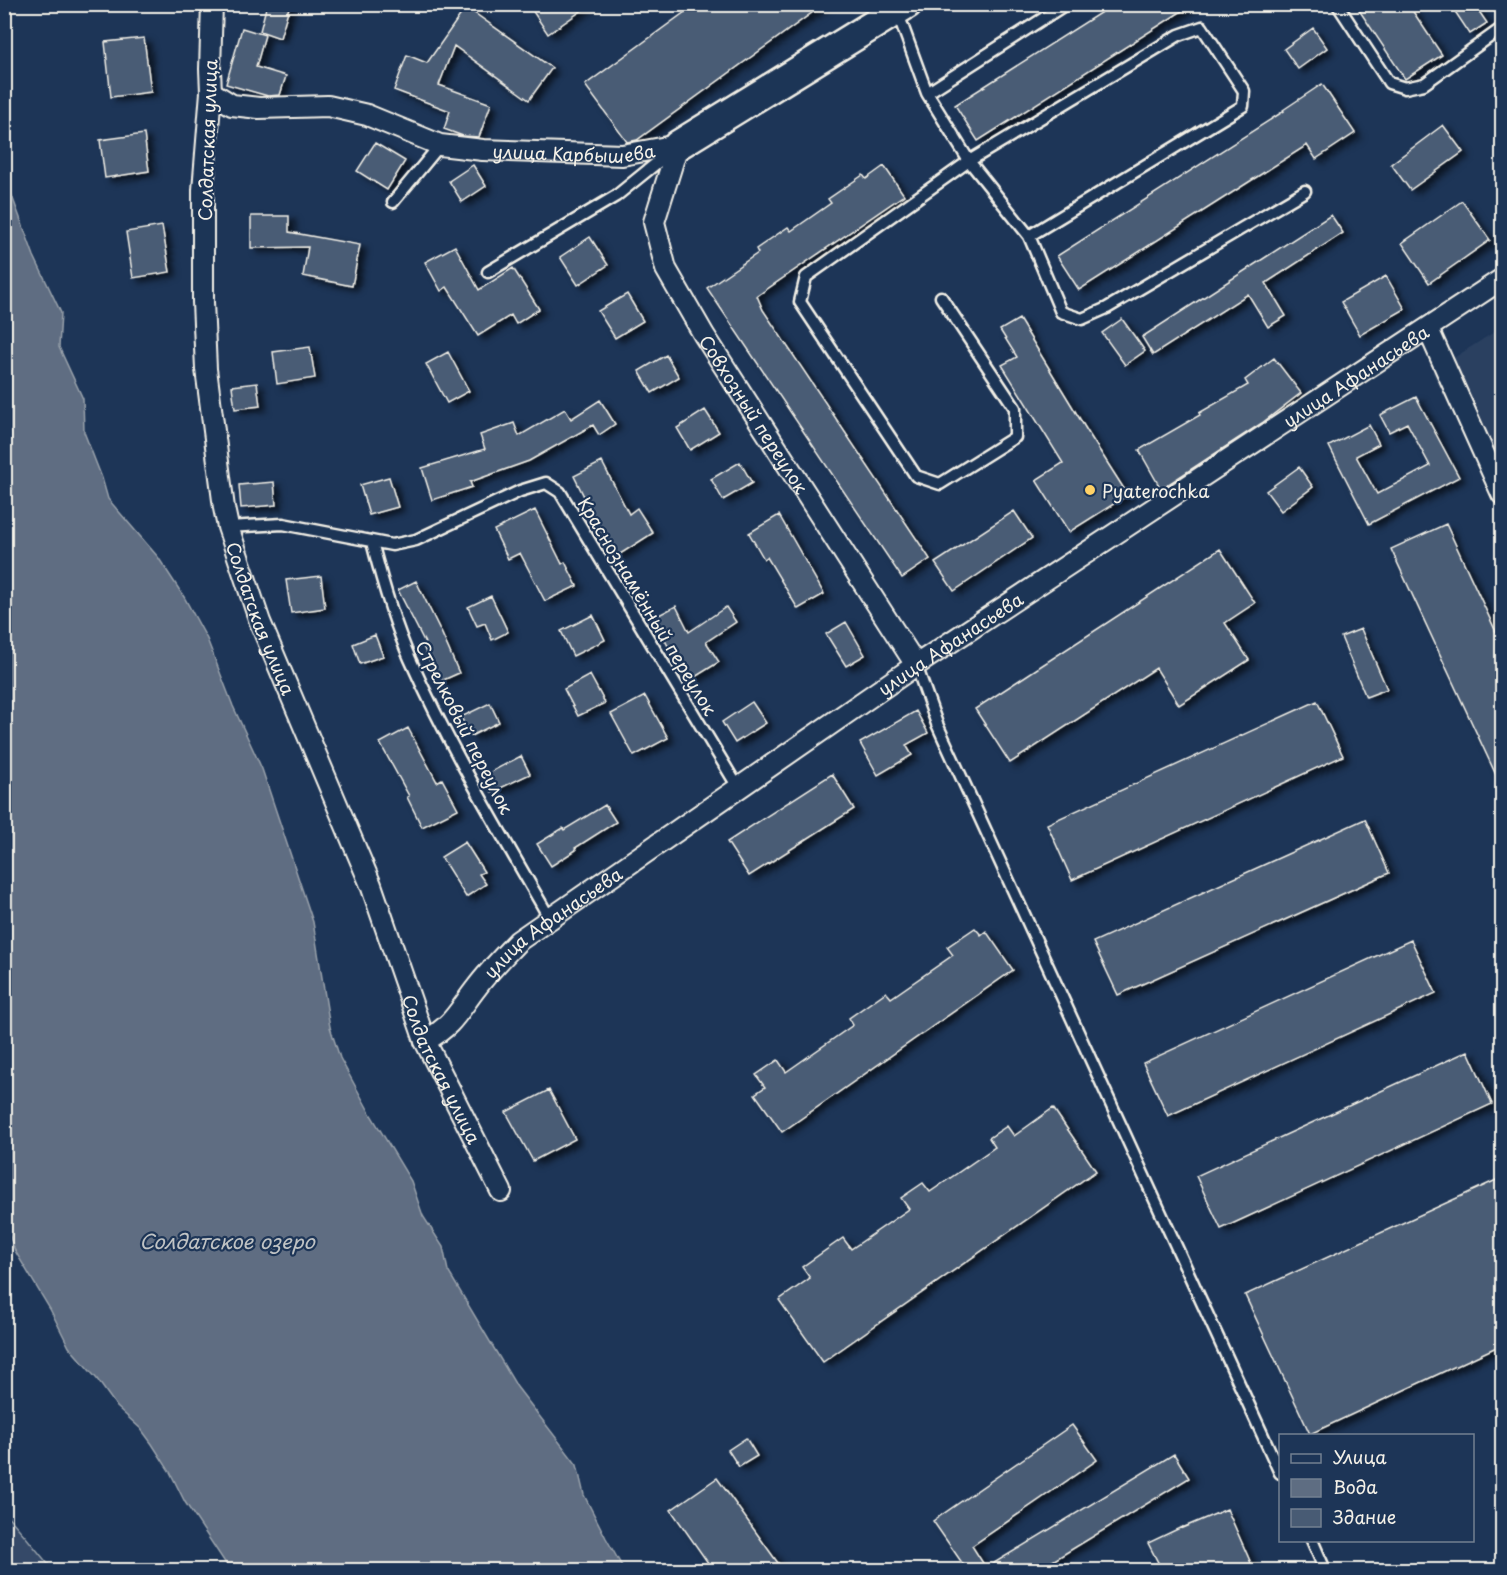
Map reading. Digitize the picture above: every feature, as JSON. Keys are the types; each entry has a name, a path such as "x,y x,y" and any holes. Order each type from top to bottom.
{"street":[{"name":"Солдатская улица","path":"212,4 211,92 203,190 202,302 206,369 228,527 260,622 371,885 425,1041 501,1191"},
{"name":"улица Карбышева","path":"211,92 232,105 259,108 328,106 367,115 440,144 483,150 622,155 678,145 902,8"},
{"name":"Совхозный переулок","path":"678,145 654,222 666,269 704,335 916,665"},
{"name":"улица Афанасьева","path":"425,1041 439,1033 455,1018 477,987 518,941 916,665 1503,279"},
{"path":"1428,329 1503,494"}],"lane":[{"path":"927,93 1066,4"},
{"path":"1337,4 1389,83 1405,88 1424,84 1503,28"},
{"path":"902,8 927,93 969,161 1029,236 1061,312 1082,318 1107,308 1305,191"},
{"path":"941,297 1015,408 1015,436 940,484 916,476 800,302 806,277 969,161 1179,35 1202,27 1244,91 1243,105 1029,236"},
{"path":"393,202 440,144"},
{"path":"488,272 616,196 678,145"},
{"name":"Краснознамённый переулок","path":"228,527 283,524 392,545 416,540 520,491 546,483 560,492 739,789"},
{"name":"Стрелковый переулок","path":"372,542 386,594 409,658 457,755 550,919"},
{"path":"916,665 937,724 1279,1469"},
{"path":"1313,1542 1325,1570"}],"shaded area":[{"path":"1502,327 1502,511 1432,372"},
{"path":"5,1513 25,1536 53,1570 5,1570"}],"water":[{"name":"Солдатское озеро","path":"5,177 34,256 61,313 59,347 83,399 84,432 108,499 158,557 184,597 207,639 233,706 262,769 313,922 330,1027 340,1058 411,1181 423,1216 443,1247 448,1271 517,1387 577,1465 584,1495 624,1570 230,1570 185,1502 152,1444 141,1429 117,1407 97,1379 69,1347 4,1228"}],"building":[{"path":"267,4 290,4 280,38 260,31"},
{"path":"528,4 591,4 548,34"},
{"path":"696,4 824,4 637,140 627,142 585,85"},
{"path":"1114,4 1193,4 978,141 955,105"},
{"path":"1355,4 1408,4 1442,55 1405,79"},
{"path":"1450,4 1474,4 1487,23 1470,34"},
{"path":"466,7 552,68 529,100 454,46 439,85 491,104 479,137 463,136 444,129 450,111 394,90 407,55 427,63"},
{"path":"242,28 265,35 256,67 286,76 280,95 268,96 226,84"},
{"path":"1313,28 1327,48 1298,69 1284,49"},
{"path":"144,38 151,92 111,97 105,42"},
{"path":"1322,84 1355,133 1316,159 1307,145 1079,290 1057,256 1284,111"},
{"path":"1443,125 1463,152 1410,190 1391,164"},
{"path":"144,134 149,171 105,178 100,140"},
{"path":"375,143 405,161 387,190 357,171"},
{"path":"473,165 486,186 462,202 449,181"},
{"path":"884,166 904,195 757,296 763,310 930,559 902,578 707,288 758,253 756,249 788,227 791,231 831,203 828,199 863,175 866,179"},
{"path":"1462,201 1490,240 1429,283 1402,243"},
{"path":"1331,215 1343,233 1266,283 1286,316 1268,327 1248,294 1153,355 1142,337"},
{"path":"251,216 289,216 289,232 360,245 352,286 303,276 308,247 251,248"},
{"path":"162,226 170,272 133,278 126,232"},
{"path":"590,237 608,265 578,285 560,257"},
{"path":"455,246 479,290 513,268 539,309 516,324 511,315 478,336 447,287 441,291 425,262"},
{"path":"1386,276 1405,309 1360,335 1341,302"},
{"path":"627,294 643,321 615,338 598,311"},
{"path":"1019,319 1128,495 1069,532 1036,480 1063,463 1002,365 1017,357 1000,330"},
{"path":"1122,319 1145,351 1125,365 1102,333"},
{"path":"310,347 315,378 277,384 273,352"},
{"path":"448,352 469,391 447,403 426,364"},
{"path":"666,355 679,377 652,393 639,371"},
{"path":"1274,358 1301,393 1262,423 1161,489 1139,450 1248,385 1245,380"},
{"path":"257,383 260,406 235,409 232,386"},
{"path":"1416,397 1459,477 1369,524 1329,446 1369,425 1379,444 1356,456 1377,494 1430,466 1407,423 1389,432 1380,415"},
{"path":"600,400 615,424 599,435 593,425 529,461 470,482 472,487 432,500 422,468 485,449 480,435 514,423 519,436 565,409 571,419"},
{"path":"705,410 719,432 690,450 677,428"},
{"path":"602,462 629,514 637,508 653,533 617,556 601,531 574,476"},
{"path":"740,462 752,483 723,500 711,479"},
{"path":"1299,467 1313,487 1281,511 1266,491"},
{"path":"389,477 398,507 369,515 360,485"},
{"path":"274,482 276,505 241,508 239,485"},
{"path":"535,510 562,564 565,562 577,586 545,601 520,553 508,559 494,530"},
{"path":"1014,511 1032,538 954,591 935,563"},
{"path":"779,515 824,594 798,609 767,557 764,559 749,533"},
{"path":"1446,524 1503,647 1503,790 1391,549"},
{"path":"1220,549 1255,603 1225,623 1249,660 1179,705 1156,668 1010,763 975,709"},
{"path":"321,576 325,608 291,613 286,580"},
{"path":"416,581 459,673 439,682 422,644 425,643 398,590"},
{"path":"491,596 508,632 492,640 485,623 477,626 468,607"},
{"path":"676,606 689,632 726,607 736,622 706,642 719,662 687,682 673,660 675,659 653,618"},
{"path":"593,615 605,640 573,656 561,631"},
{"path":"846,622 865,655 846,666 826,634"},
{"path":"1361,629 1387,689 1366,697 1341,637"},
{"path":"375,635 383,656 360,664 353,644"},
{"path":"590,675 605,703 578,716 564,689"},
{"path":"645,696 668,738 634,756 611,714"},
{"path":"1317,701 1343,756 1072,880 1047,824"},
{"path":"752,702 766,723 735,743 722,722"},
{"path":"490,703 499,722 471,736 461,717"},
{"path":"916,711 928,733 906,745 912,755 878,775 860,743"},
{"path":"408,728 437,782 442,779 458,809 422,827 407,797 409,796 380,743"},
{"path":"521,756 530,774 492,792 483,776"},
{"path":"832,774 854,809 749,876 727,842"},
{"path":"605,805 616,822 551,866 537,844"},
{"path":"1365,819 1389,873 1118,995 1093,942"},
{"path":"465,842 484,872 479,874 486,884 466,897 441,857"},
{"path":"975,928 981,935 986,931 1013,970 782,1132 755,1094 765,1087 756,1075 778,1060 786,1072 853,1025 849,1018 886,992 891,998 953,955 947,947"},
{"path":"1411,940 1436,993 1168,1116 1143,1063"},
{"path":"1468,1051 1492,1104 1221,1229 1196,1176"},
{"path":"549,1090 575,1139 533,1161 506,1112"},
{"path":"1053,1108 1096,1171 823,1362 779,1300 810,1278 802,1267 843,1238 851,1249 909,1209 901,1198 923,1183 930,1192 995,1147 989,1138 1007,1126 1014,1136"},
{"path":"1503,1177 1503,1344 1310,1434 1245,1295"},
{"path":"1072,1425 1097,1460 972,1546 986,1568 1174,1454 1189,1478 1038,1570 967,1570 933,1521"},
{"path":"746,1438 757,1456 739,1467 728,1450"},
{"path":"717,1478 783,1570 713,1570 671,1510"},
{"path":"1227,1509 1254,1570 1162,1570 1148,1543"}],"place":[{"name":"Pyaterochka","path":"1090,490"}]}
